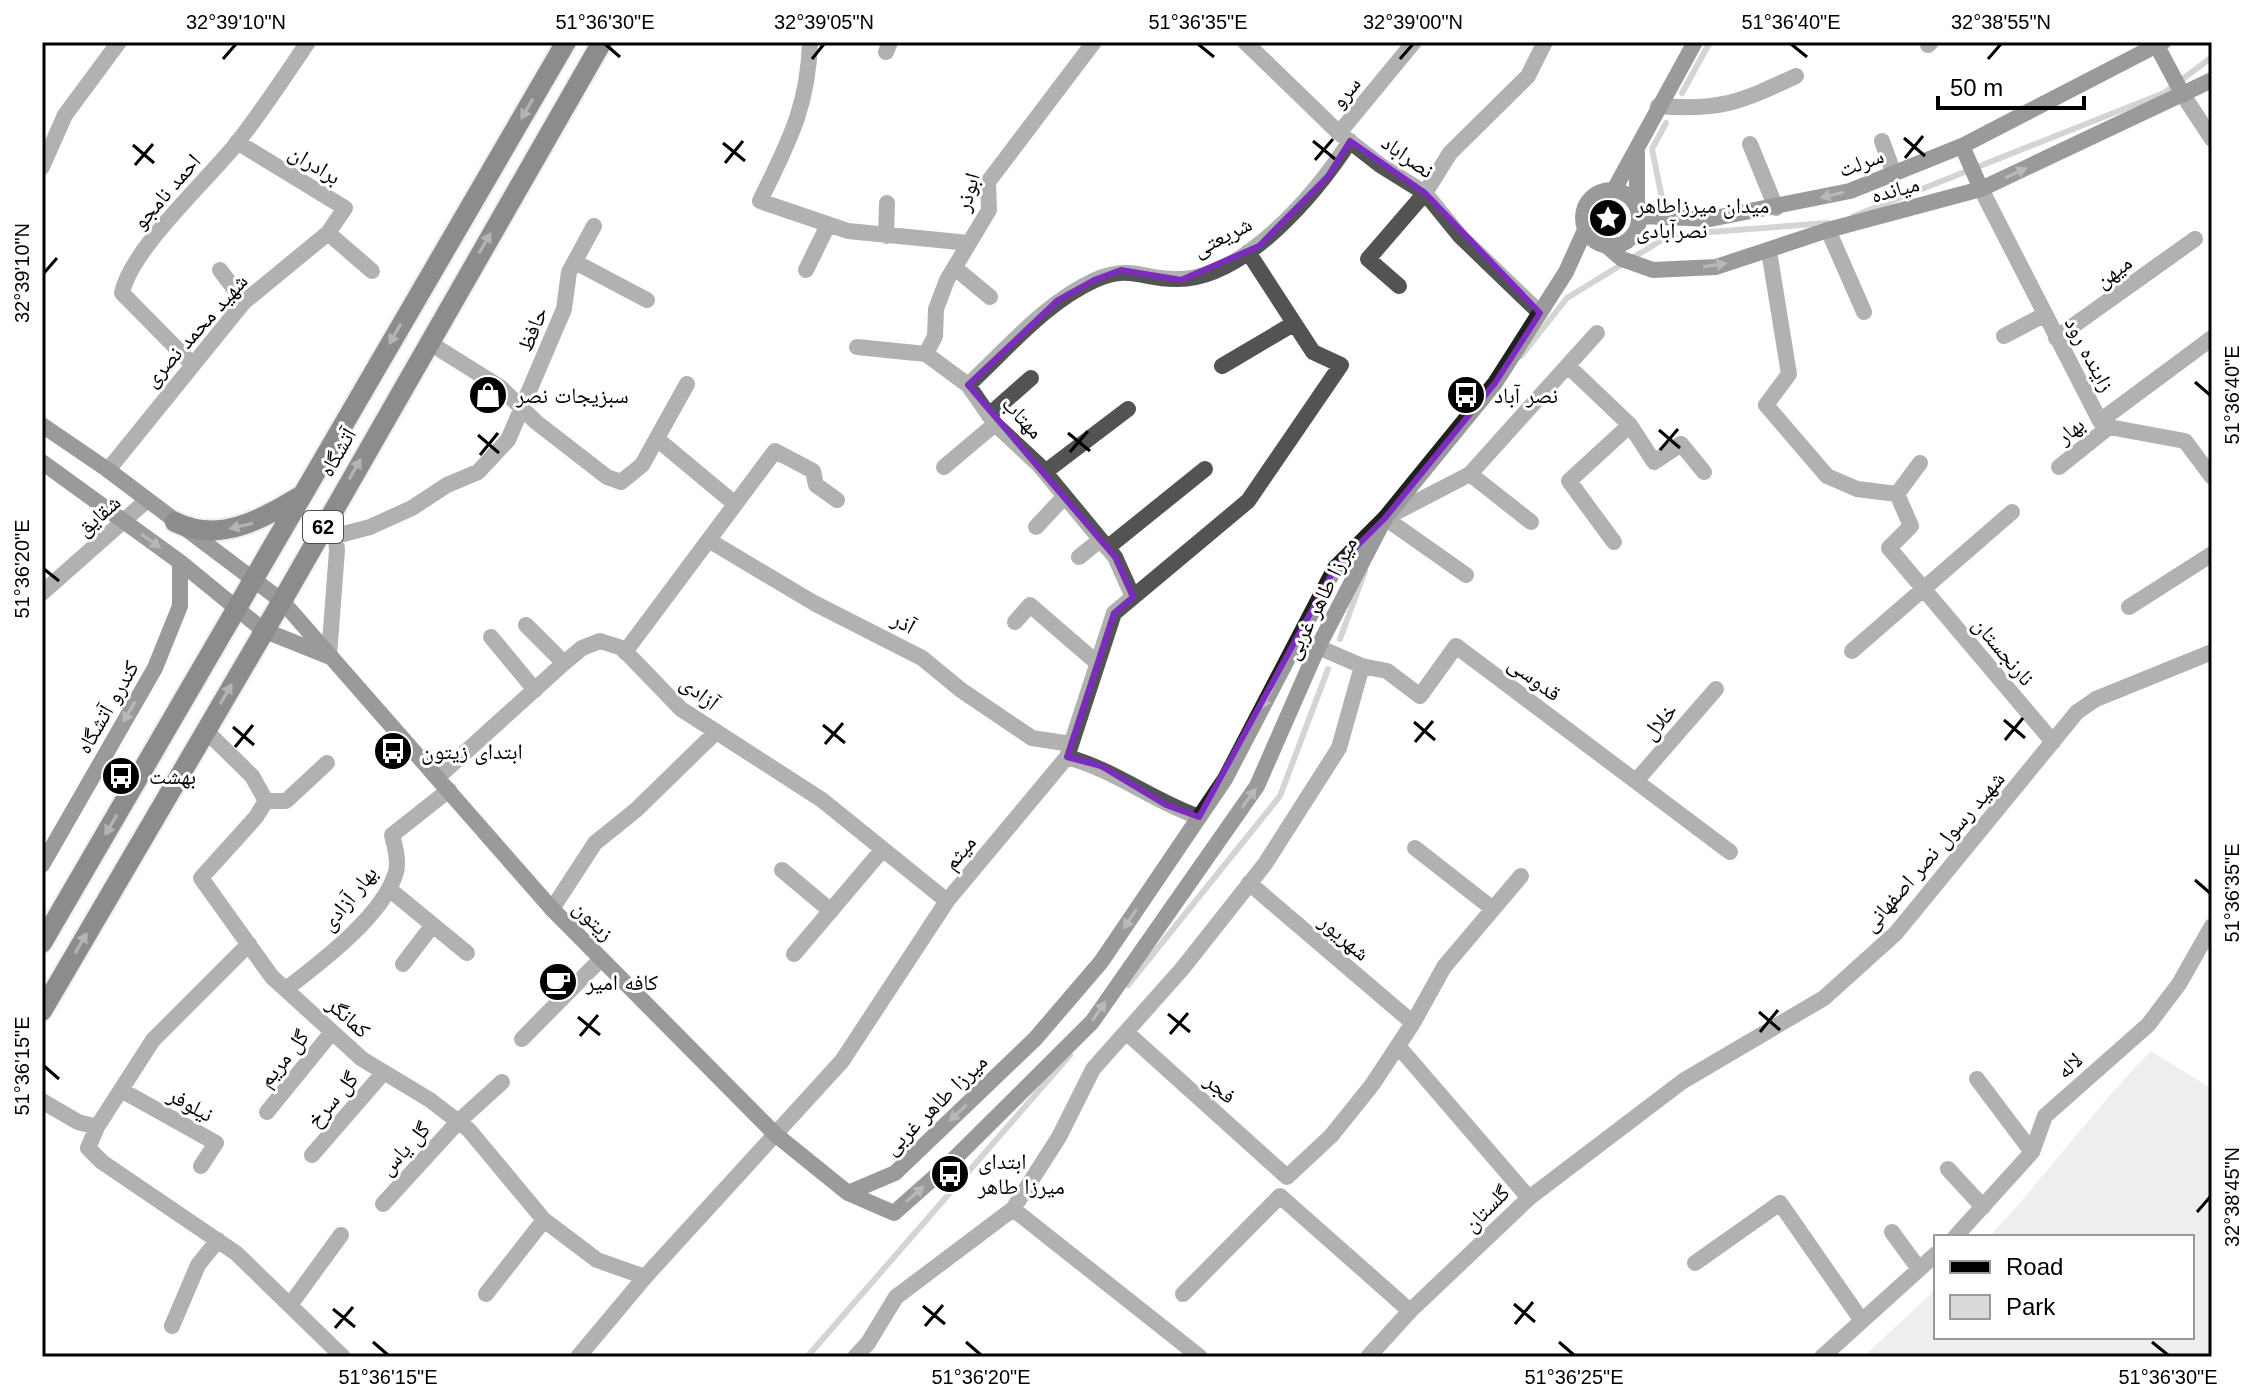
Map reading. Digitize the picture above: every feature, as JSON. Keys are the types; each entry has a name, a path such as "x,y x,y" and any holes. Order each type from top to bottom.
{"main road":[{"name":"آتشگاه","path":"42,943 566,42"},
{"name":"آتشگاه","path":"42,1011 282,601 602,42"},
{"name":"میرزا طاهر غربی","path":"1610,249 1585,208 1593,196 1615,188 1695,42"},
{"path":"2160,44 2183,95"},
{"name":"سرلت","path":"1639,209 1710,219 1850,191 1894,174 1972,168 2160,44"},
{"name":"میانده","path":"1610,249 1653,270 1716,267 1828,230 1972,168 2183,95 2212,80"},
{"name":"میرزا طاهر غربی","path":"848,1193 895,1173 1035,1039 1101,962 1225,779 1335,568 1385,518 1495,383 1566,272 1632,234 1639,209 1637,152"},
{"path":"1615,188 1639,209"},
{"path":"42,425 108,470 255,581"},
{"path":"42,462 180,562 263,630"},
{"path":"175,522 196,532 214,532 258,522 302,495"},
{"name":"میرزا طاهر غربی","path":"848,1193 894,1213 947,1166 1092,1022 1257,786 1318,647 1385,518"},
{"name":"کندرو آتشگاه","path":"42,865 155,668 180,606 180,562"},
{"name":"زیتون","path":"255,581 282,601 552,909 775,1134 848,1193"},
{"name":"زیتون","path":"263,630 329,656"}],"street":[{"path":"42,167 65,115 119,42"},
{"name":"احمد نامجو","path":"191,363 122,293 125,276 141,252 237,142 308,42"},
{"path":"810,42 809,75 801,114 760,201 828,225 886,236 969,243"},
{"name":"ابوذر","path":"926,354 935,336 936,309 955,268 989,210 988,182 1094,42"},
{"name":"نصراباد","path":"1245,42 1345,137 1425,193 1460,236 1540,313"},
{"name":"سرو","path":"1345,137 1414,42"},
{"path":"1399,286 1368,259 1425,193 1450,153 1528,76 1545,42"},
{"path":"1658,106 1704,109 1736,104 1796,76"},
{"path":"2183,95 2212,139"},
{"name":"شریعتی","path":"968,385 1058,300 1094,280 1121,270 1181,280 1219,267 1248,252 1293,215 1328,176 1345,137"},
{"path":"1882,141 1894,174"},
{"name":"برادران","path":"237,142 345,208 328,233"},
{"path":"1750,144 1776,208"},
{"name":"زاینده رود","path":"1972,168 2044,315 2105,424 2185,441 2212,477"},
{"path":"886,236 887,203"},
{"path":"806,270 828,225"},
{"name":"حافظ","path":"336,536 370,527 478,472 508,440 564,309 569,272 594,226"},
{"path":"1828,230 1864,312"},
{"path":"328,233 372,271"},
{"name":"شهید محمد نصری","path":"108,470 191,363 244,302 328,233"},
{"name":"میهن","path":"2056,338 2195,239"},
{"path":"1769,251 1789,374 1766,405 1827,476 1857,489 1897,494 1920,463"},
{"path":"1222,366 1293,324 1248,252"},
{"path":"575,262 647,300"},
{"path":"955,268 990,297"},
{"path":"220,270 244,302"},
{"path":"2004,336 2044,315"},
{"name":"میثم","path":"578,1357 645,1277 842,1061 947,901 1069,750 1114,613 1248,501 1341,365 1313,352 1293,324"},
{"path":"1466,575 1385,518 1470,474 1597,333"},
{"name":"بهار","path":"2059,467 2105,424 2212,338"},
{"path":"428,342 500,387 521,408 607,477 621,482 642,465 687,384"},
{"path":"857,347 926,354"},
{"name":"مهتاب","path":"926,354 968,385 992,420 1045,472 1103,544 1133,597"},
{"path":"1568,366 1630,425 1654,462 1681,444 1704,472"},
{"path":"944,467 1031,378"},
{"path":"1045,472 1128,409"},
{"path":"1614,542 1569,481 1630,425"},
{"path":"657,439 735,504"},
{"path":"444,784 535,690 582,648 600,641 625,652 775,451 813,471 816,485 837,500"},
{"path":"1079,557 1103,544 1205,469"},
{"path":"1470,474 1531,522"},
{"name":"نارنجستان","path":"1897,494 1911,526 1889,548 2053,742"},
{"path":"1036,527 1064,497"},
{"name":"شقایق","path":"42,593 146,501"},
{"path":"329,656 336,536 333,508"},
{"path":"1852,651 2012,512"},
{"name":"آذر","path":"710,541 814,603 922,658 961,690 1032,738 1069,750 1166,805 1199,817"},
{"path":"2129,607 2212,554"},
{"path":"1015,622 1030,605 1096,662"},
{"path":"526,625 564,663"},
{"path":"491,637 535,690"},
{"name":"قدوسی","path":"1318,647 1362,666 1387,671 1420,696 1456,646 1730,852"},
{"name":"آزادی","path":"625,652 681,709 822,800 947,901"},
{"name":"شهید رسول نصر اصفهانی","path":"1529,1198 1683,1081 1824,998 1896,933 2077,712 2096,699 2212,652"},
{"path":"855,1357 896,1297 1013,1209 1059,1137 1093,1069 1182,969 1249,883 1339,748 1362,666"},
{"name":"خلال","path":"1636,781 1716,689"},
{"path":"205,730 252,776 266,801 286,801 327,763"},
{"path":"552,909 595,843 636,810 716,732"},
{"name":"بهار آزادی","path":"286,989 345,941 389,889 397,870 392,835 444,784"},
{"name":"کمانگر","path":"266,801 256,817 201,878 249,944 286,989 362,1059 458,1122 544,1220 597,1260 645,1277"},
{"path":"1415,848 1493,909"},
{"path":"794,954 883,849"},
{"path":"782,870 831,911"},
{"path":"1398,1046 1444,967 1521,876"},
{"name":"شهریور","path":"1249,883 1413,1023"},
{"path":"389,889 467,953"},
{"path":"403,964 432,926"},
{"name":"لاله","path":"1957,1235 2032,1152 2045,1116 2148,1025 2179,984 2212,926"},
{"path":"249,944 153,1040 97,1127 88,1148 102,1162 236,1253 343,1357"},
{"path":"522,1039 601,959"},
{"name":"گل مریم","path":"267,1112 332,1032"},
{"name":"فجر","path":"1126,1032 1287,1177 1331,1136 1398,1046"},
{"name":"گلستان","path":"1368,1357 1410,1311 1529,1198 1398,1046"},
{"name":"گل سرخ","path":"312,1155 384,1072"},
{"path":"1977,1079 2032,1152"},
{"name":"گل یاس","path":"383,1204 458,1122 502,1082"},
{"name":"نیلوفر","path":"121,1090 216,1143 201,1166"},
{"path":"42,1101 78,1122 97,1127"},
{"path":"1948,1169 1983,1207"},
{"path":"1183,1294 1280,1196 1410,1311"},
{"path":"1695,1263 1780,1203 1862,1321"},
{"path":"1013,1209 1200,1357"},
{"path":"486,1294 544,1220"},
{"path":"1892,1232 1919,1269"},
{"path":"290,1305 341,1235"},
{"path":"172,1326 198,1265 218,1240"},
{"path":"1822,1357 1934,1256"}],"highlighted area":[{"path":"1350,141 1425,193 1540,313 1495,383 1385,518 1335,568 1199,817 1166,805 1101,766 1067,757 1114,613 1133,597 1115,557 968,385 1058,300 1094,280 1121,270 1181,280 1259,246 1328,176"}],"green space":[{"path":"2151,1051 2212,1089 2212,1357 1863,1357 1934,1291 1934,1339 2194,1339 2194,1235 1991,1235"}],"waterway":[{"path":"1682,93 1710,42"},
{"path":"1854,216 2164,93 2212,57"},
{"path":"1665,213 1652,149 1666,123"},
{"path":"1521,356 1567,298 1670,235 1828,223"},
{"path":"1340,639 1365,571"},
{"path":"1128,985 1280,796 1328,669"},
{"path":"807,1357 1070,1055"}],"place":[{"name":"میدان میرزاطاهر نصرآبادی","path":"1608,218"},
{"name":"سبزیجات نصر","path":"488,395"},
{"name":"نصر آباد","path":"1466,395"},
{"name":"ابتدای زیتون","path":"393,751"},
{"name":"بهشت","path":"121,776"},
{"name":"کافه امیر","path":"558,982"},
{"name":"ابتدای میرزا طاهر","path":"950,1174"}]}
